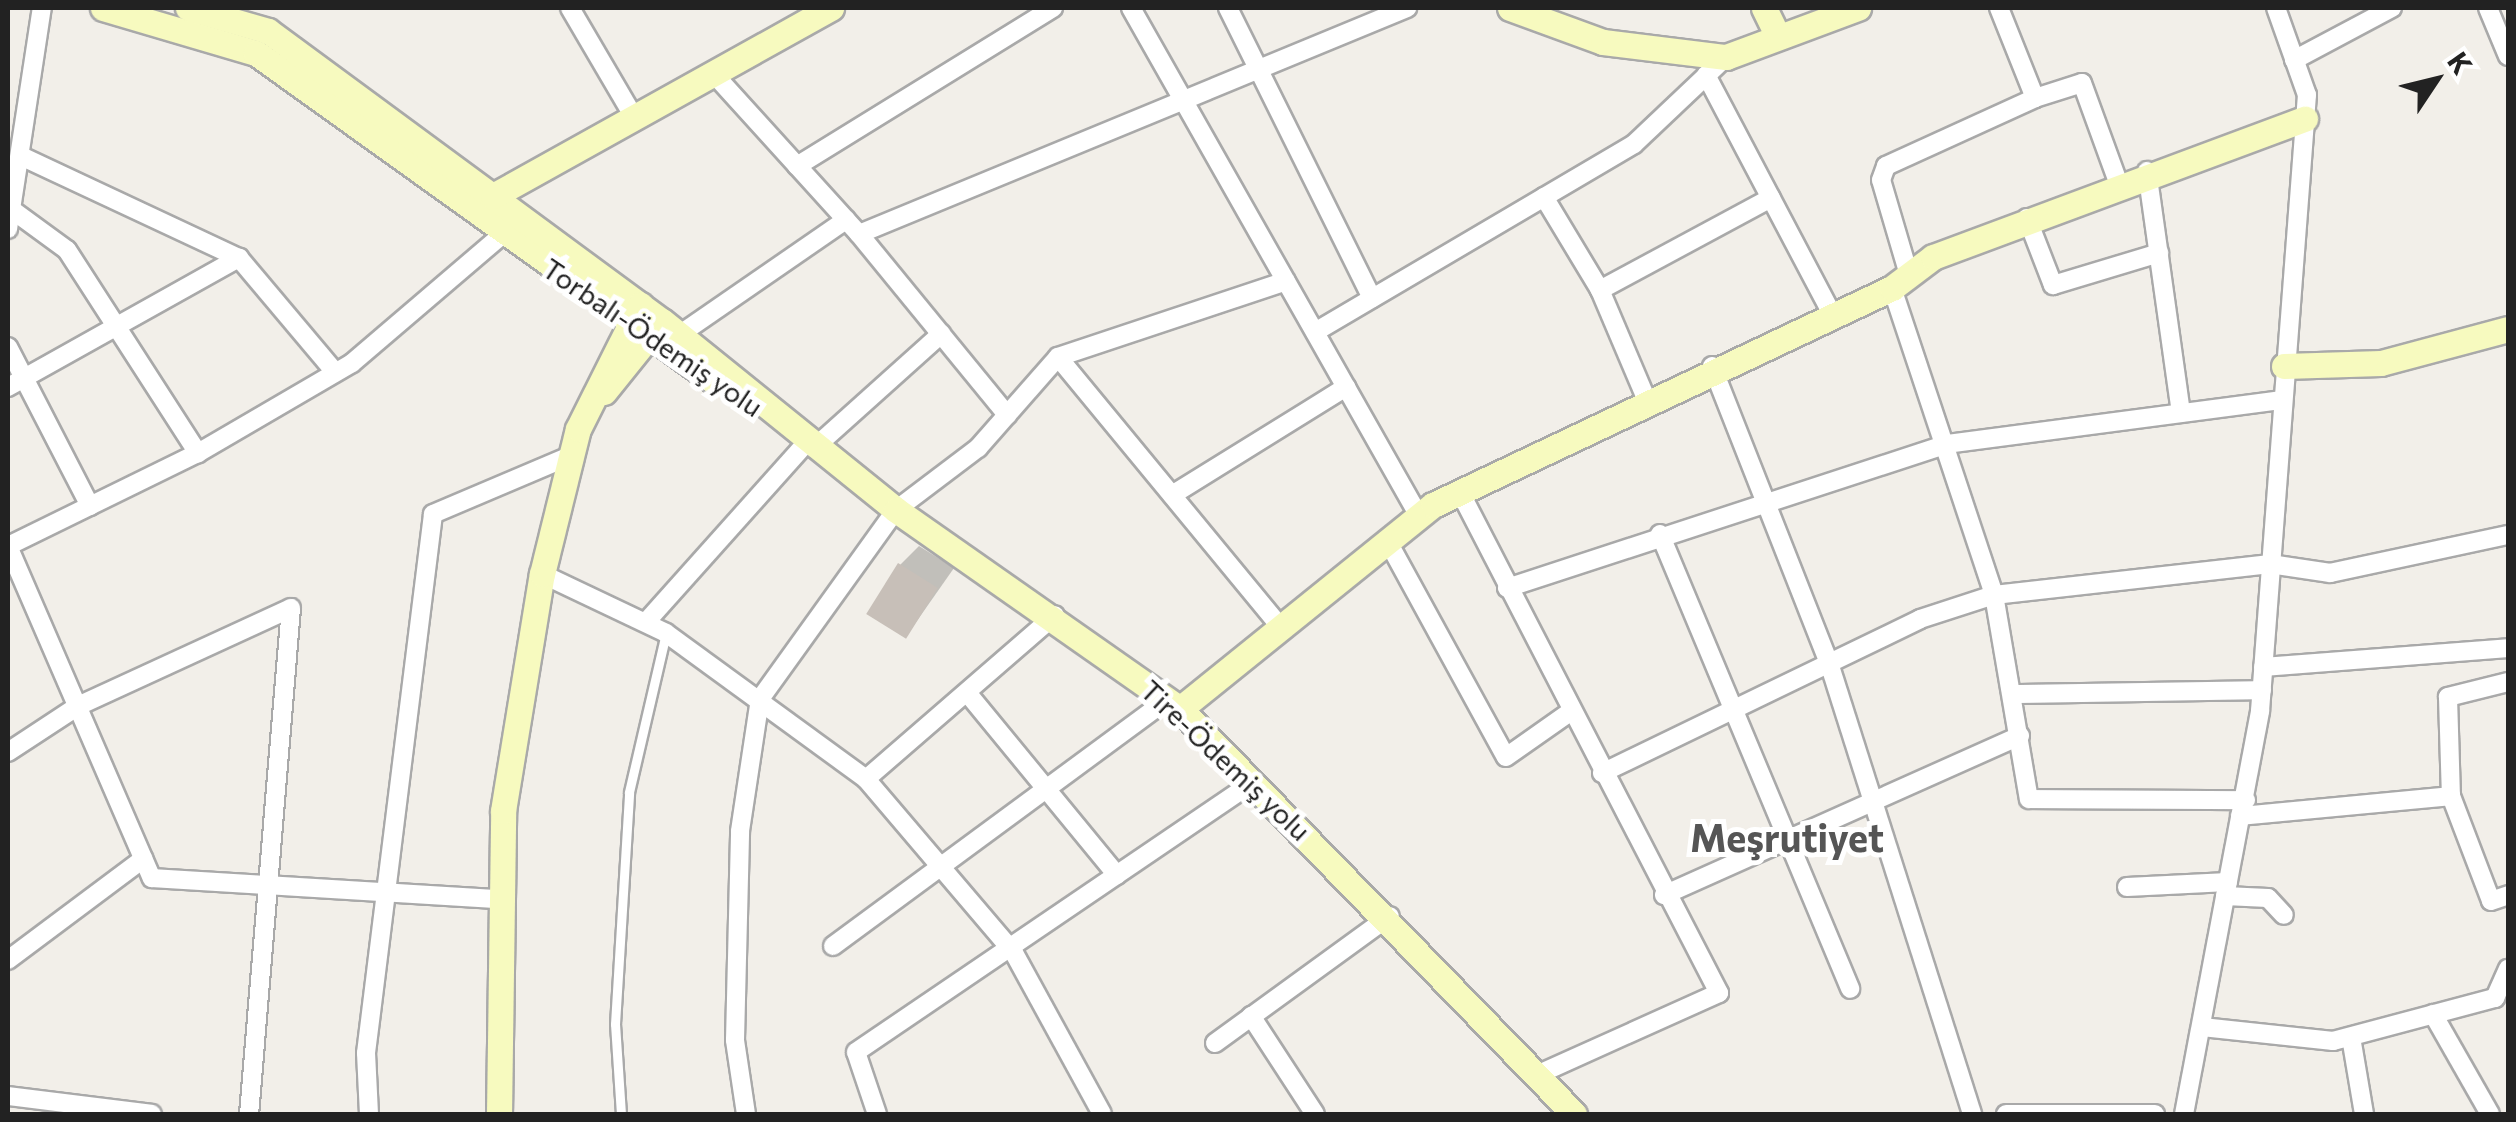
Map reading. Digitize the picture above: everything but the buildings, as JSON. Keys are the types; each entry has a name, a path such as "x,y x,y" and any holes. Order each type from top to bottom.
{"street":[{"path":"42,8 11,220 57,239 198,453"},
{"name":"Torbalı-Ödemiş yolu","path":"103,8 256,53 503,234 662,332 783,424"},
{"name":"Torbalı-Ödemiş yolu","path":"188,8 268,31 493,196 632,314"},
{"path":"570,8 634,117"},
{"path":"493,196 831,8"},
{"path":"796,166 1052,8"},
{"path":"1131,8 1418,516"},
{"path":"1228,8 1372,298"},
{"path":"578,430 662,332 852,227 1184,100 1407,8"},
{"path":"1510,8 1603,42 1726,56"},
{"path":"1764,8 1778,37"},
{"path":"1315,332 1634,144 1726,56 1858,8"},
{"path":"1999,8 2035,98"},
{"path":"2184,1114 2262,690 2305,119 2294,60 2276,8"},
{"path":"2294,60 2392,8"},
{"path":"2488,8 2508,56"},
{"path":"713,74 852,227 1007,414"},
{"path":"1706,75 1832,314"},
{"path":"2118,182 2082,84 2035,98 1886,166 1881,180 1900,282 1994,595 2029,799 2243,808 2452,796"},
{"path":"833,946 1046,788 1173,705 1418,516 1460,492 1648,403 1712,366 1832,314 2027,218 2147,171 2305,119"},
{"path":"23,157 239,258 335,372"},
{"path":"2147,171 2181,413"},
{"path":"1544,197 1600,290 1648,403"},
{"path":"1600,290 1771,198"},
{"path":"2027,218 2054,285 2159,253"},
{"path":"498,899 152,878 8,546 198,453 335,372 503,234"},
{"path":"16,382 239,258"},
{"path":"746,1114 735,1040 740,832 760,699 896,510 1007,414 1058,357 1286,280"},
{"path":"499,1114 498,899 542,574 578,430 632,314"},
{"path":"2284,366 2381,364 2508,329"},
{"path":"646,622 810,445 942,334"},
{"path":"8,347 16,382 90,506"},
{"path":"1058,357 1278,624"},
{"path":"1712,366 1769,500 1877,801 1972,1114"},
{"path":"1172,495 1346,387"},
{"path":"1507,588 1660,534 1947,444 2281,400"},
{"name":"Tire-Ödemiş yolu","path":"783,424 896,510 1054,614 1173,705 1390,916 1541,1073 1574,1114"},
{"path":"369,1114 366,1054 432,514 572,455"},
{"path":"1460,492 1664,895 1719,993 1541,1073"},
{"path":"1660,534 1850,989"},
{"path":"1602,773 1830,666 1920,619 1994,595 2270,564 2330,573 2508,535"},
{"path":"1386,540 1506,757 1570,712"},
{"path":"542,574 666,633 866,778 1010,948 1102,1114"},
{"path":"8,752 78,706 291,608 249,1114"},
{"path":"866,778 969,694 1054,614"},
{"path":"2263,666 2506,655"},
{"path":"2508,682 2448,697 2452,796 2491,901 2508,895"},
{"path":"2012,694 2262,690"},
{"path":"969,694 1117,875"},
{"path":"1664,895 2020,736"},
{"path":"877,1114 856,1052 1254,782"},
{"path":"8,960 143,859"},
{"path":"2127,887 2226,889 2268,898 2284,915"},
{"path":"1215,1043 1390,916"},
{"path":"2202,1027 2351,1036 2495,998 2508,969"},
{"path":"2433,1014 2490,1114"},
{"path":"1251,1016 1315,1114"},
{"path":"2351,1036 2364,1114"},
{"path":"8,1096 152,1114"},
{"path":"2006,1114 2155,1114"}],"lane":[{"path":"621,1114 615,1024 628,792 666,633"}],"district":[{"name":"Meşrutiyet","path":"1787,837"}]}
